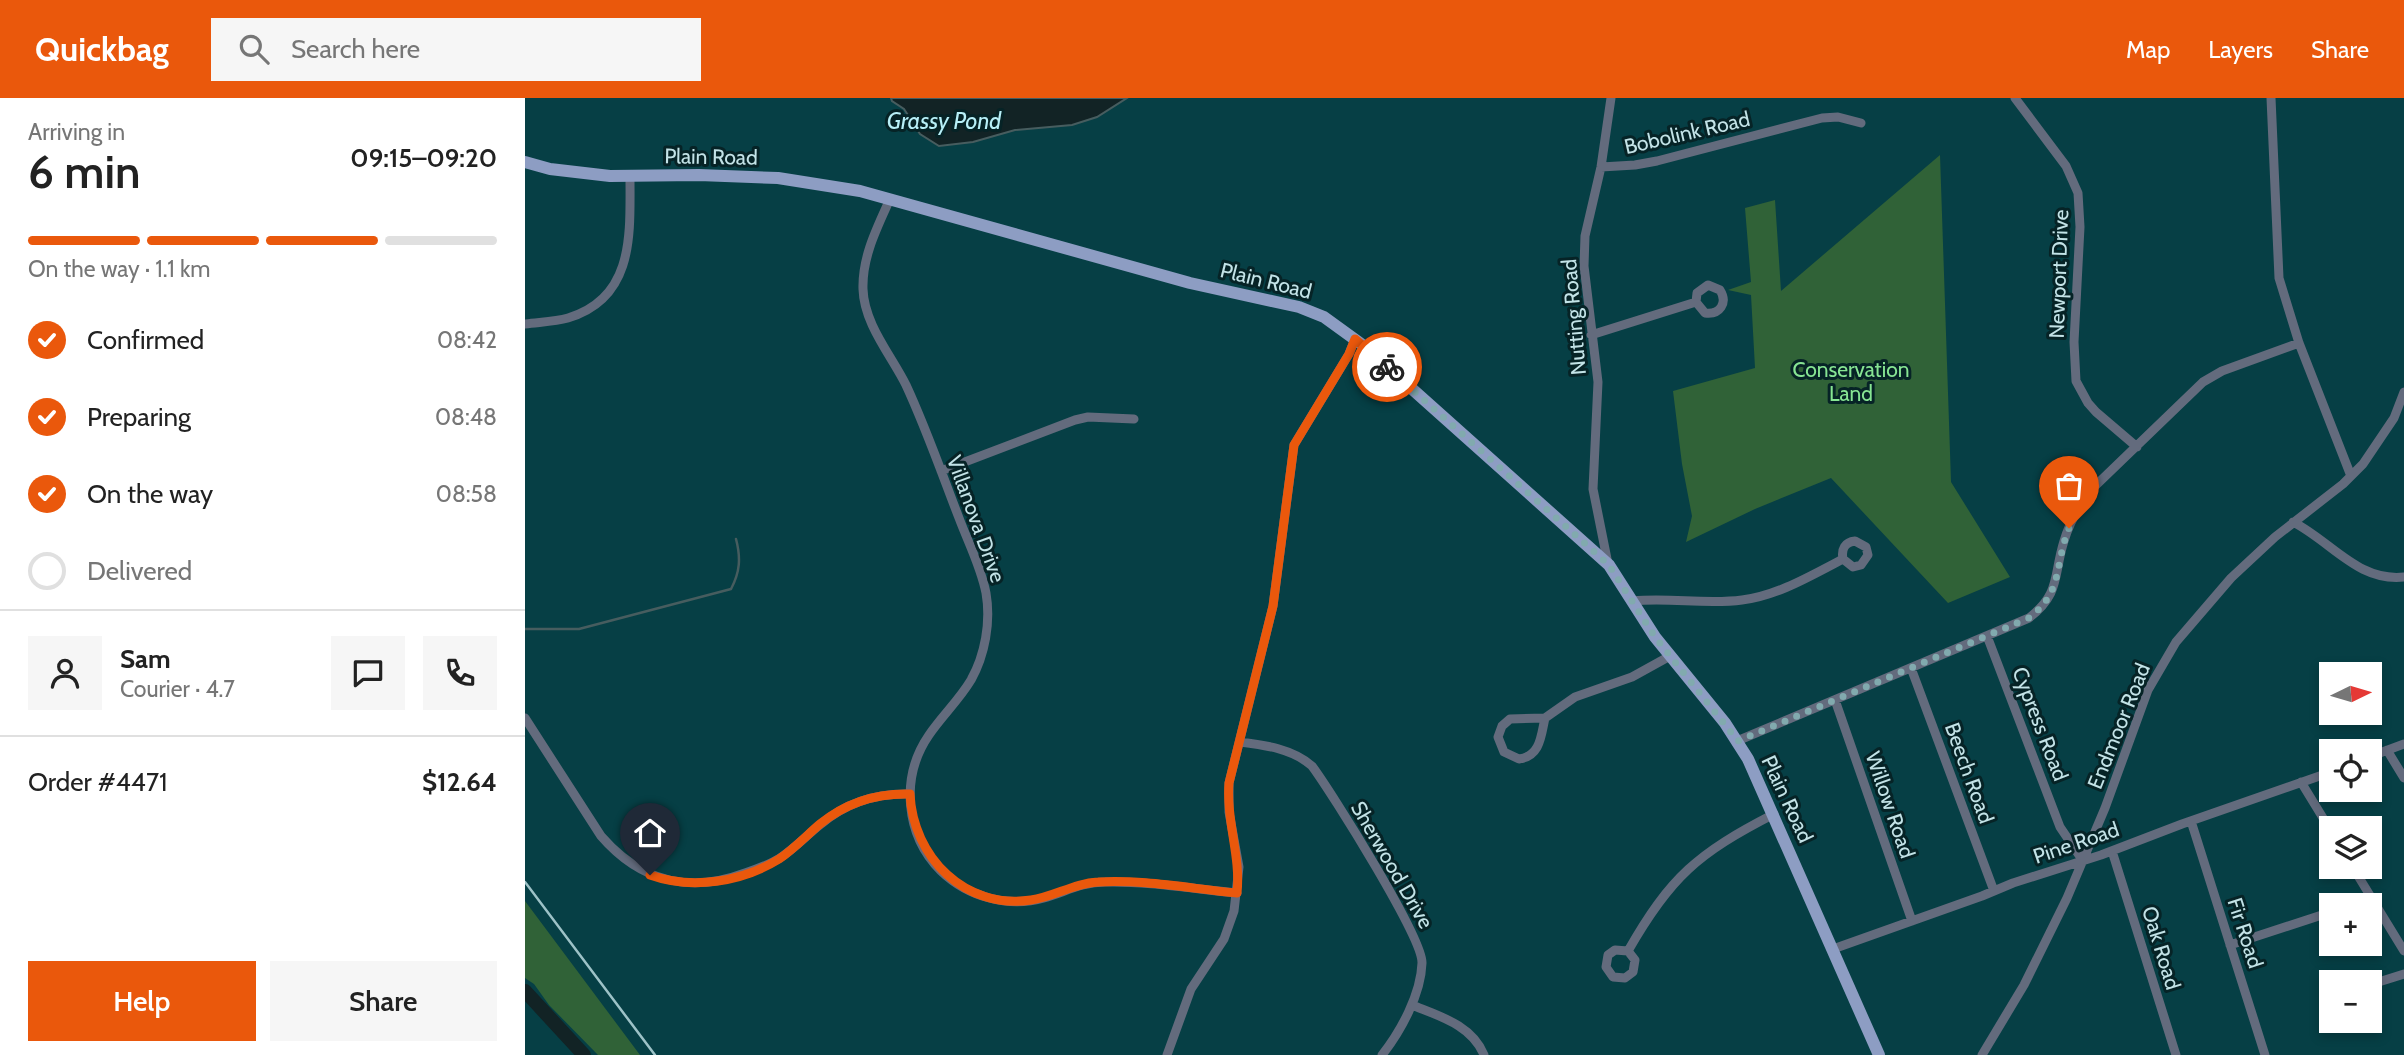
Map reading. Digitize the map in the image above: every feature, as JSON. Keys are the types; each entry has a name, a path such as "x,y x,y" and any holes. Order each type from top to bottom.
{"main road":[{"name":"Plain Road","path":"525,162 581,173 630,177 709,175 778,178 824,184 890,199 1190,283 1306,310 1324,317 1355,339 1609,565 1670,656 1738,741 1774,814 1879,1055"}],"street":[{"name":"Nutting Road","path":"1609,565 1594,489 1598,382 1584,266 1585,236 1601,167 1611,98"},
{"name":"Newport Drive","path":"2015,98 2066,166 2078,193 2080,227 2074,342 2077,382 2096,412 2137,447"},
{"path":"2271,98 2278,270 2299,343 2351,476"},
{"name":"Bobolink Road","path":"1601,167 1657,161 1822,118 1838,117 1861,123"},
{"path":"525,324 559,321 582,313 614,285 621,273 629,247 630,177"},
{"name":"Villanova Drive","path":"890,199 867,254 863,279 865,304 874,328 909,394 941,471 985,592 986,635 971,680 929,733 912,772 910,794 914,826 928,855 950,879 968,890 989,898 1010,901 1031,900 1077,885 1104,882 1237,893"},
{"path":"1591,335 1696,302"},
{"path":"1167,1055 1191,989 1220,948 1229,929 1237,893 1239,867 1228,793 1273,606 1294,445 1349,354 1355,339"},
{"path":"1738,741 2029,618 2053,592 2064,541 2079,507 2093,488 2203,382 2222,371 2299,343"},
{"name":"Endmoor Road","path":"1982,1055 2040,955 2083,861 2148,690 2176,642 2211,599 2293,522 2363,464 2394,418 2404,392"},
{"path":"941,471 1075,420 1100,417 1133,419"},
{"path":"2293,522 2320,537 2363,570 2386,578 2404,576"},
{"path":"1589,547 1602,535"},
{"path":"1633,601 1732,601 1753,598 1804,579 1843,559"},
{"name":"Cypress Road","path":"1987,636 2060,827 2083,861"},
{"path":"1545,718 1534,752 1519,759 1504,752 1498,737 1505,722 1516,717 1545,718 1575,697 1632,677 1670,656"},
{"name":"Beech Road","path":"1911,668 1994,891"},
{"name":"Willow Road","path":"1835,700 1912,920"},
{"path":"525,718 612,849 637,868 667,881 719,881 735,877 778,859 823,822 851,804 874,796 910,794"},
{"name":"Sherwood Drive","path":"1240,742 1263,745 1305,760 1321,778 1416,938 1422,962 1412,1005 1393,1042 1382,1055"},
{"path":"2382,752 2404,744"},
{"path":"2387,750 2404,778"},
{"name":"Pine Road","path":"1833,949 2319,776"},
{"path":"2301,782 2322,816"},
{"path":"1628,951 1656,903 1690,866 1732,837 1774,814"},
{"name":"Fir Road","path":"2191,821 2265,1055"},
{"name":"Oak Road","path":"2112,851 2176,1055"},
{"path":"2382,915 2404,951"},
{"path":"2230,945 2319,916"},
{"path":"2382,981 2404,974"},
{"path":"1412,1005 1450,1020 1464,1029 1477,1042 1484,1055"}],"green space":[{"name":"Conservation Land","path":"1940,155 1951,482 2010,577 1948,603 1831,478 1755,509 1686,542 1692,516 1673,391 1755,368 1751,295 1728,290 1751,282 1745,208 1775,200 1781,291"},
{"path":"525,901 640,1055 598,1055 549,1005 534,984 525,978"}],"water":[{"name":"Grassy Pond","path":"891,98 1127,98 1097,117 1072,125 1015,130 973,142 939,146 920,134 904,109"}],"waterway":[{"path":"525,629 579,629 731,589 739,565 736,539"},
{"path":"525,991 584,1055"}],"railway":[{"path":"525,882 655,1055"}],"way so far":[{"path":"1387,367 1609,565 1655,637 1738,741 2029,618 2048,601 2053,592 2069,528"}],"route":[{"path":"650,875 684,883 719,881 735,877 778,859 823,822 851,804 874,796 910,794 914,826 928,855 950,879 989,898 1031,900 1095,882 1237,893 1239,867 1229,812 1229,783 1273,606 1294,445 1349,354 1355,339 1387,367"}]}
